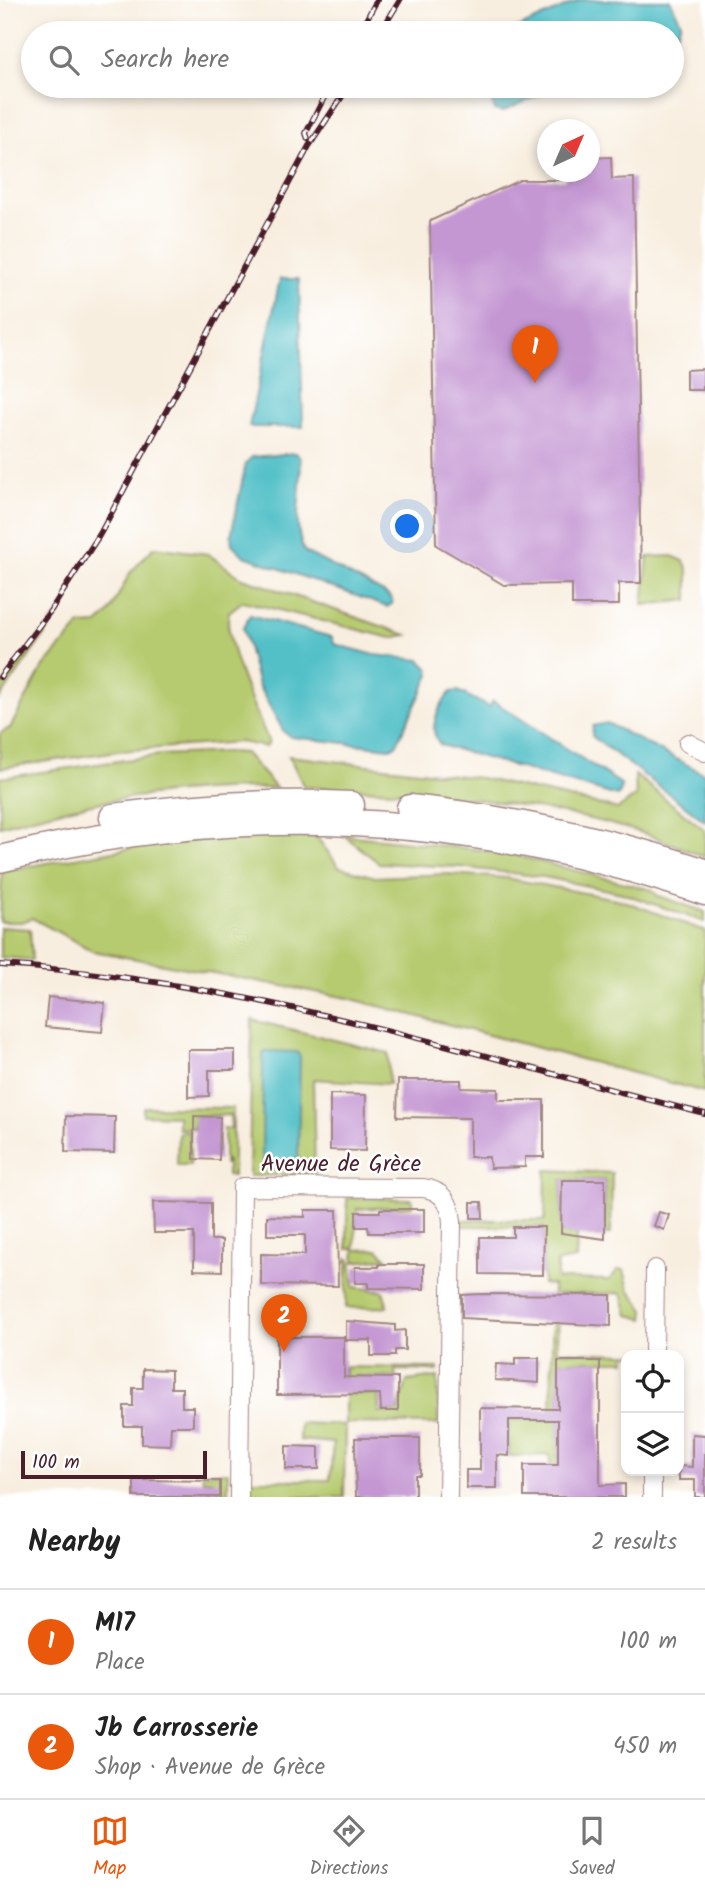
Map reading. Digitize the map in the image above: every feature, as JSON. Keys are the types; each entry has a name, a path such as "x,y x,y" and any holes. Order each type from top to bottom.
{"highway":[{"path":"0,841 95,820 175,808 256,803 402,807 490,817 564,831 641,851 705,872"},
{"path":"0,859 100,837 177,827 254,822 405,825 560,849 636,869 705,892"}],"street":[{"path":"688,743 705,752"},
{"name":"Avenue de Grèce","path":"239,1497 242,1187 267,1187 423,1188 438,1191 447,1201 452,1215 448,1497"},
{"path":"654,1350 655,1269"},
{"path":"652,1476 652,1497"}],"green space":[{"path":"154,547 208,554 240,577 407,635 391,638 243,601 229,612 228,624 235,658 269,742 266,747 240,742 118,751 0,768 0,733 10,728 42,669 80,625 98,624 109,613 130,573"},
{"path":"672,556 684,561 688,570 688,600 643,605 648,557"},
{"path":"67,603 0,698 0,688"},
{"path":"245,753 276,788 206,790 136,797 67,809 0,826 0,778 160,755"},
{"path":"289,756 480,778 618,809 636,796 635,775 705,830 705,857 636,831 514,804 386,790 304,787"},
{"path":"259,835 316,836 339,867 375,877 449,874 506,878 621,900 705,931 705,1092 348,998 93,951 32,918 22,922 0,922 2,871 153,844"},
{"path":"344,835 502,852 653,890 656,895 705,912 705,922 622,893 544,877 460,867 379,863"},
{"path":"0,927 30,929 32,960 0,957"},
{"path":"252,1020 388,1053 389,1084 313,1079 315,1174 249,1176"},
{"path":"143,1107 233,1108 233,1176 227,1175 227,1159 224,1165 224,1129 231,1128 230,1115 195,1116 194,1128 178,1129 178,1116 143,1115"},
{"path":"181,1132 190,1132 190,1165 177,1165 178,1135"},
{"path":"546,1170 612,1173 611,1234 605,1234 605,1180 562,1180 561,1233 577,1234 576,1259 557,1262 557,1279 609,1280 618,1270 624,1270 629,1289 645,1310 644,1319 628,1315 622,1293 558,1294 557,1351 621,1354 621,1361 559,1361 558,1484 550,1483 550,1455 509,1456 509,1420 551,1420 553,1285 543,1284 544,1227 460,1226 460,1220 545,1220"},
{"path":"347,1198 412,1199 412,1206 357,1209 355,1248 347,1249"},
{"path":"378,1249 387,1258 354,1262 355,1250"},
{"path":"347,1258 351,1261 354,1287 383,1291 388,1307 346,1308"},
{"path":"345,1367 438,1368 438,1371 395,1370 396,1378 354,1376 353,1394 378,1394 379,1412 398,1411 407,1381 438,1377 438,1424 345,1423"},
{"path":"300,1423 345,1425 344,1497 248,1497 248,1480 330,1480 333,1443 299,1440"},
{"path":"228,1472 228,1497 223,1497 211,1480 203,1480 202,1473"}],"water":[{"path":"580,0 670,0 680,21 534,21"},
{"path":"490,98 533,98 502,112 495,110"},
{"path":"280,279 299,279 303,427 249,427"},
{"path":"295,453 300,457 301,469 298,530 305,552 386,594 392,599 392,604 387,607 244,556 232,544 231,536 246,463 252,457"},
{"path":"250,615 332,637 334,644 375,655 420,660 429,669 430,675 396,745 390,748 291,737 284,732 258,685 243,628"},
{"path":"458,691 489,707 493,701 621,784 620,793 617,796 441,745 435,733 436,718 451,692"},
{"path":"607,723 705,774 705,821 592,736 593,726"},
{"path":"266,1051 297,1052 300,1057 298,1162 294,1165 266,1164 262,1158 263,1054"}],"building":[{"path":"611,157 612,179 634,178 641,583 619,583 619,605 572,605 572,584 504,585 436,545 430,221 520,180 600,182 600,158"},
{"path":"703,369 703,390 686,390 686,370"},
{"path":"48,997 105,1003 102,1032 45,1027"},
{"path":"188,1050 235,1050 235,1070 209,1070 209,1096 188,1097"},
{"path":"398,1080 461,1080 461,1088 498,1089 498,1100 544,1100 544,1157 525,1157 525,1167 490,1168 489,1157 470,1157 470,1118 397,1117"},
{"path":"330,1094 366,1095 365,1151 330,1150"},
{"path":"66,1116 115,1117 114,1153 65,1152"},
{"path":"194,1116 220,1117 219,1160 194,1159"},
{"path":"562,1180 605,1180 605,1239 561,1233"},
{"path":"153,1202 211,1203 211,1240 222,1240 222,1271 194,1270 194,1233 154,1233"},
{"path":"471,1202 482,1202 483,1218 471,1218"},
{"path":"380,1209 424,1209 424,1233 369,1233 368,1227 356,1227 356,1212 380,1212"},
{"path":"305,1210 337,1210 338,1286 261,1285 261,1254 305,1255 305,1235 267,1235 267,1216 305,1217"},
{"path":"659,1212 669,1215 664,1230 654,1226"},
{"path":"513,1227 544,1227 543,1275 480,1274 480,1237 513,1237"},
{"path":"379,1264 424,1264 424,1289 368,1288 368,1283 355,1283 355,1267 379,1267"},
{"path":"462,1295 611,1295 611,1326 462,1318"},
{"path":"346,1321 395,1325 395,1331 405,1330 405,1350 395,1350 395,1356 371,1356 371,1340 346,1340"},
{"path":"277,1337 344,1337 344,1377 398,1378 398,1411 381,1411 380,1394 277,1395"},
{"path":"515,1358 539,1358 539,1383 495,1380 496,1364 515,1365"},
{"path":"558,1361 600,1361 600,1485 625,1484 625,1497 524,1497 524,1465 558,1465 558,1420 509,1420 509,1456 497,1455 497,1488 466,1488 466,1470 480,1470 480,1408 558,1409"},
{"path":"143,1369 171,1370 171,1388 182,1388 182,1407 193,1407 193,1426 171,1426 170,1445 142,1444 142,1426 124,1426 124,1406 133,1406 133,1388 143,1388"},
{"path":"692,1434 705,1435 705,1497 695,1497 695,1480 679,1480 679,1476 684,1476 684,1466 692,1467"},
{"path":"355,1438 420,1438 420,1475 415,1475 415,1497 356,1497"},
{"path":"286,1446 319,1447 319,1469 286,1469"},
{"path":"134,1480 220,1481 220,1497 134,1497"}],"railway":[{"path":"366,21 377,0"},
{"path":"387,21 400,0"},
{"path":"308,139 306,133 324,98"},
{"path":"0,677 51,610 100,534 309,146 341,98"},
{"path":"0,965 90,973 267,1003 443,1045 705,1114"}],"place":[{"name":"M17","path":"535,383"},
{"name":"Jb Carrosserie","path":"284,1352"}]}
